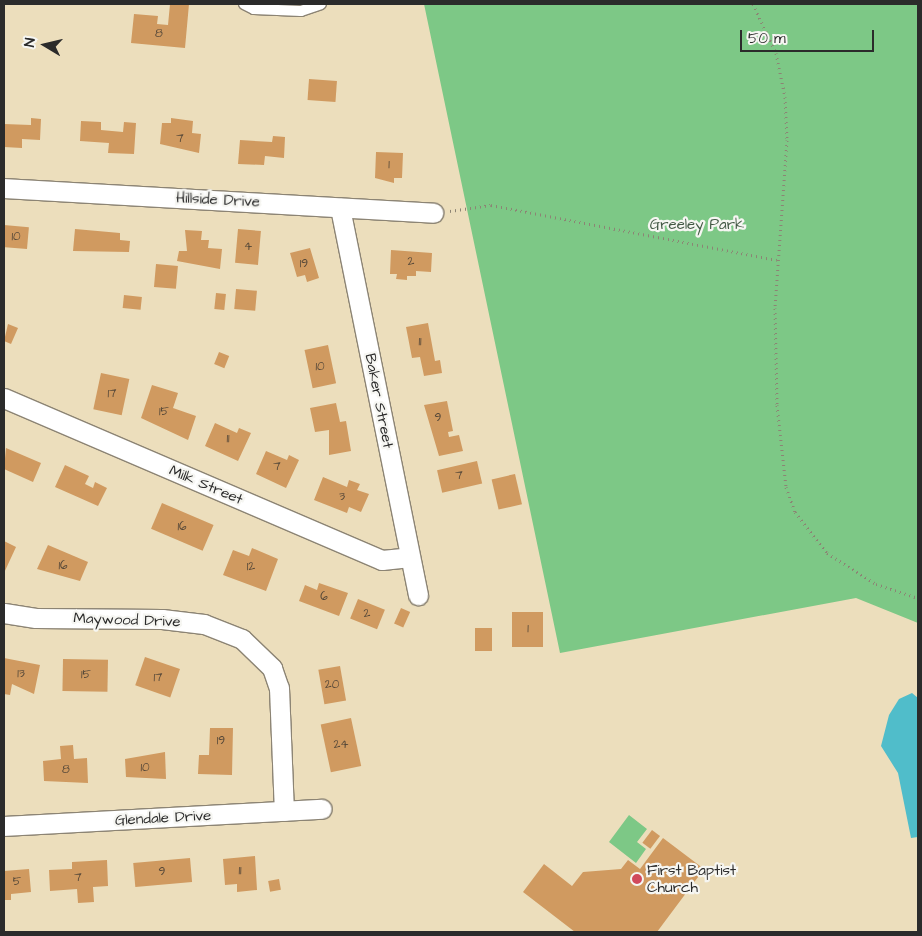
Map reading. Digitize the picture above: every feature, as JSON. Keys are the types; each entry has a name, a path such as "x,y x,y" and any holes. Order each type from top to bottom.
{"street":[{"name":"Hillside Drive","path":"4,188 433,213"},
{"name":"Baker Street","path":"340,208 418,594"},
{"name":"Milk Street","path":"4,398 382,560 410,557"},
{"name":"Maywood Drive","path":"4,613 36,618 162,619 204,624 242,640 272,668 279,688 284,811"},
{"name":"Glendale Drive","path":"4,826 322,809"}],"lane":[{"path":"244,4 254,9 301,12 321,4"}],"path":[{"path":"753,4 776,53 784,97 786,140 776,260 777,405 786,487 795,512 809,534 846,567 918,598"},
{"path":"433,213 491,205 776,260"}],"green space":[{"name":"Greeley Park","path":"424,4 918,4 918,623 856,598 560,653"},
{"path":"629,815 647,829 637,842 646,849 636,863 609,842"}],"water":[{"path":"912,693 918,698 918,837 911,838 898,773 881,746 889,715 899,699"}],"building":[{"path":"170,4 189,4 185,48 131,43 134,14 158,16 157,24 168,25"},
{"path":"309,79 337,81 335,102 308,100"},
{"path":"31,118 41,119 40,140 22,139 22,148 4,147 4,124 31,125"},
{"path":"171,118 193,121 192,133 201,134 199,153 160,144 162,123 171,123"},
{"path":"81,121 101,122 101,130 123,132 124,122 136,123 134,154 108,153 109,143 80,141"},
{"path":"273,136 285,137 284,158 265,156 264,165 238,164 240,140 272,142"},
{"path":"376,152 403,153 402,178 394,178 394,183 375,178"},
{"path":"4,225 29,227 27,249 4,247"},
{"path":"75,229 120,233 120,240 130,241 129,252 73,251"},
{"path":"238,229 261,231 258,265 235,263"},
{"path":"185,230 202,231 201,240 209,240 208,248 222,249 220,269 177,261 179,251 187,251"},
{"path":"310,248 319,278 307,282 305,275 297,277 290,253"},
{"path":"391,250 432,253 431,272 416,271 416,276 407,276 407,280 396,279 397,274 390,274"},
{"path":"156,264 178,266 176,289 154,287"},
{"path":"236,289 257,291 255,311 234,309"},
{"path":"216,293 226,294 224,310 214,309"},
{"path":"124,295 142,297 141,310 123,308"},
{"path":"428,323 435,361 440,360 442,373 424,376 420,357 412,358 406,327"},
{"path":"8,324 18,328 11,344 4,341"},
{"path":"328,345 336,383 313,388 305,350"},
{"path":"219,352 229,356 224,368 214,364"},
{"path":"101,373 129,379 122,415 93,409"},
{"path":"152,385 178,393 173,408 196,416 188,440 141,418"},
{"path":"447,401 453,431 448,432 449,437 459,435 463,451 439,456 424,405"},
{"path":"336,403 340,422 346,421 351,451 329,455 329,430 315,432 310,408"},
{"path":"215,423 237,433 239,428 251,433 238,461 205,446"},
{"path":"6,448 41,463 33,482 4,469"},
{"path":"266,451 287,460 289,455 299,460 286,488 256,474"},
{"path":"477,461 482,483 442,493 437,470"},
{"path":"65,465 89,476 85,484 93,488 95,482 107,488 98,506 55,487"},
{"path":"515,474 522,504 499,510 492,479"},
{"path":"323,477 347,487 349,480 360,484 357,490 369,494 361,512 349,507 347,513 314,500"},
{"path":"162,503 214,525 203,551 151,529"},
{"path":"4,541 16,547 4,573"},
{"path":"48,545 88,562 80,581 37,569"},
{"path":"252,548 278,559 266,591 223,575 233,550 249,556"},
{"path":"319,583 348,593 339,616 299,601 305,585 317,590"},
{"path":"358,599 385,610 377,629 350,618"},
{"path":"401,608 410,612 403,628 394,624"},
{"path":"512,612 543,612 543,647 512,647"},
{"path":"475,628 492,628 492,651 475,651"},
{"path":"145,657 180,669 170,697 135,685"},
{"path":"4,658 40,665 34,694 12,684 10,695 4,694"},
{"path":"63,659 108,660 107,692 62,691"},
{"path":"340,666 346,700 324,704 318,670"},
{"path":"351,718 361,766 331,772 321,724"},
{"path":"210,728 233,728 232,775 198,774 199,755 209,755"},
{"path":"73,745 74,759 87,758 88,783 44,781 43,761 61,759 60,746"},
{"path":"165,752 166,779 126,777 125,759"},
{"path":"652,830 660,836 650,849 642,843"},
{"name":"First Baptist Church","path":"663,838 704,869 657,932 575,932 523,892 544,864 572,886 583,872 621,869 628,860 640,869"},
{"path":"255,856 257,890 237,892 237,884 225,885 223,859"},
{"path":"190,858 192,882 135,887 133,863"},
{"path":"107,860 108,886 93,887 94,902 78,903 77,889 50,891 49,870 72,869 72,862"},
{"path":"29,869 31,892 11,894 11,900 4,900 4,871"},
{"path":"279,879 281,890 270,892 268,881"}],"place":[{"name":"First Baptist Church","path":"637,879"}]}
